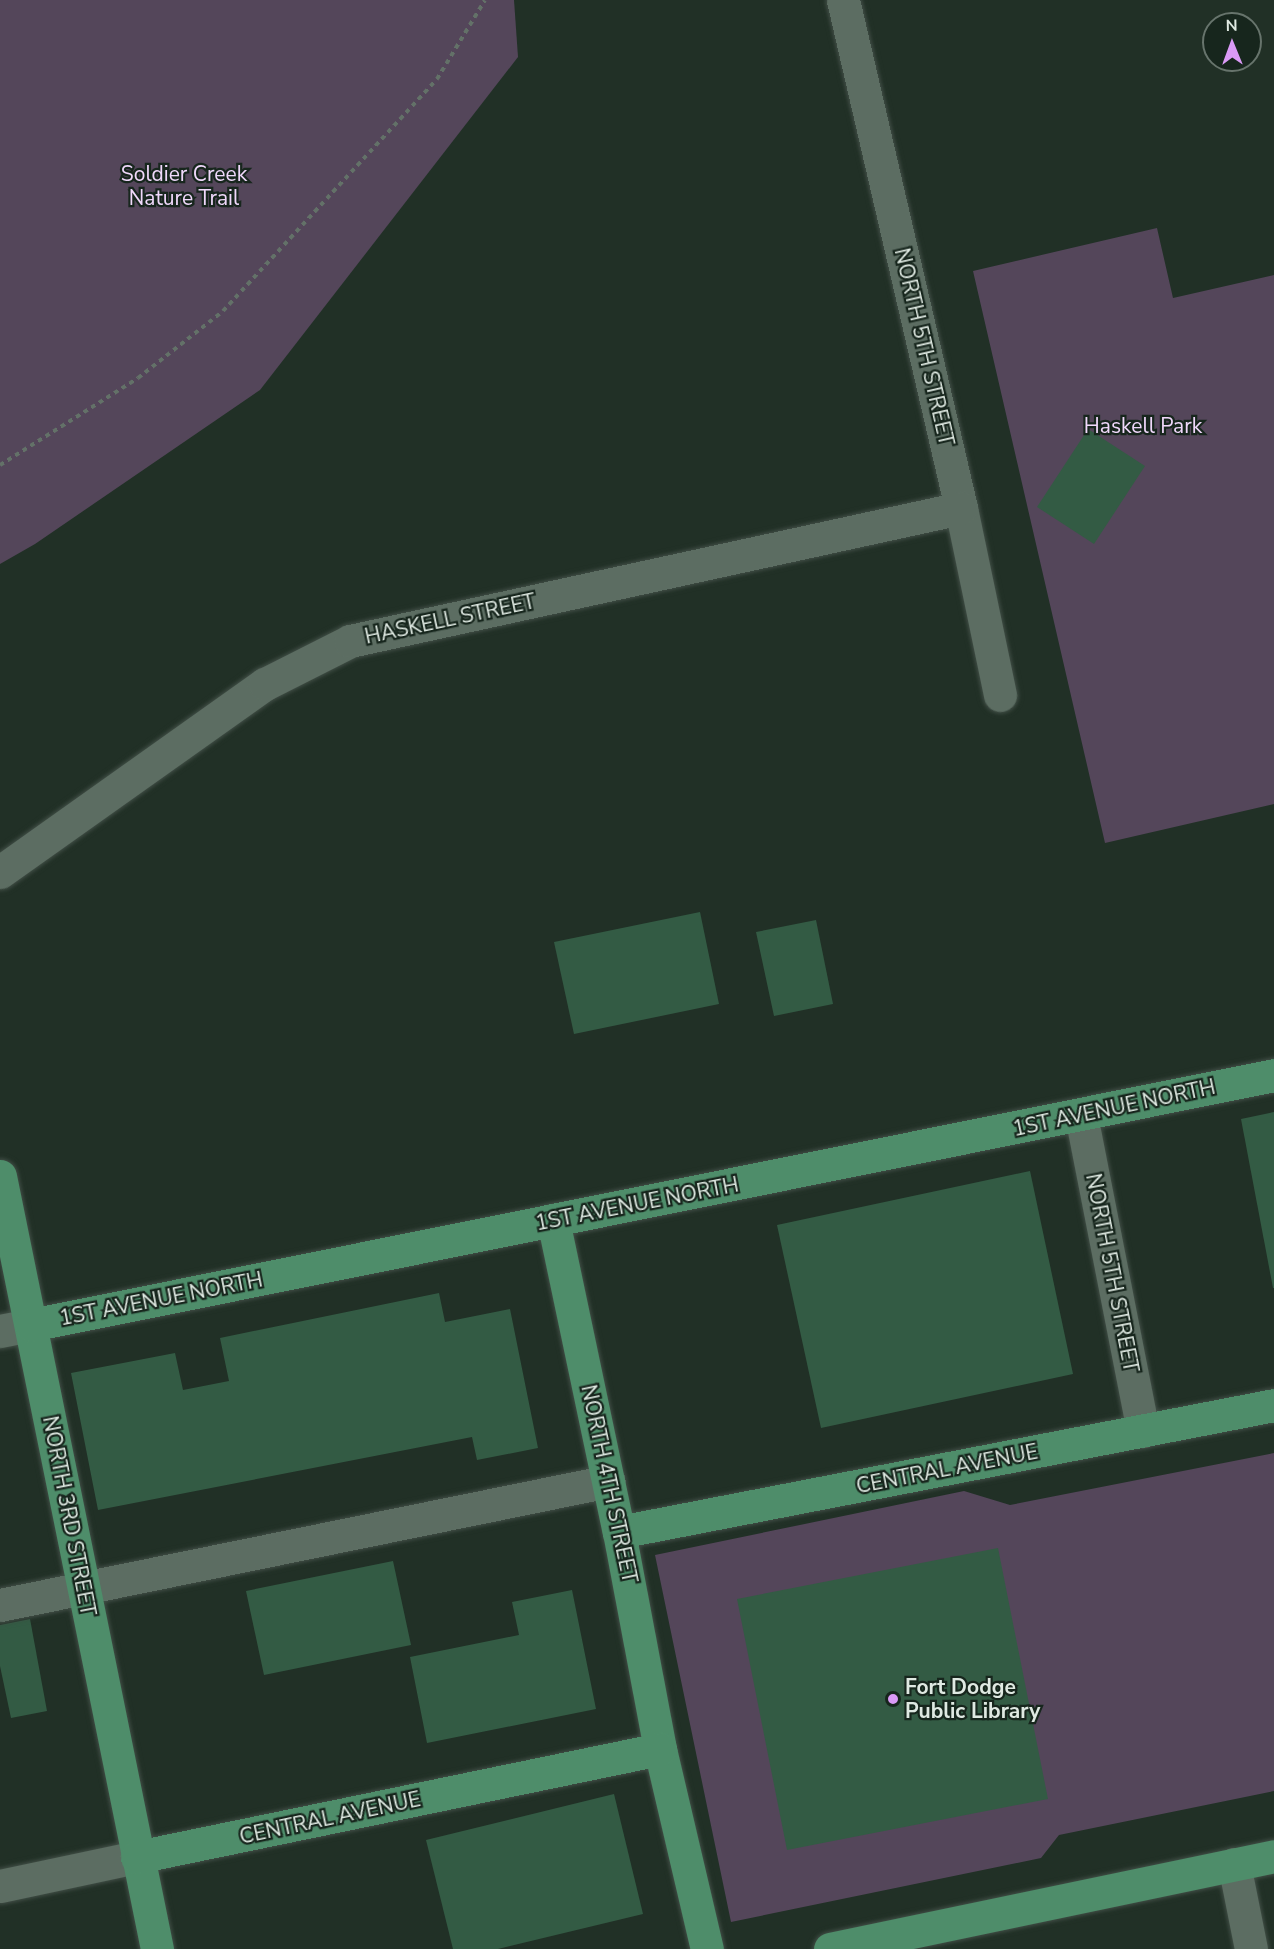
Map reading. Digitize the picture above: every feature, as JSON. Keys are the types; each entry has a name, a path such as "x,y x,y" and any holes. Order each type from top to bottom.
{"main road":[{"name":"1ST AVENUE NORTH","path":"16,1328 1274,1075"},
{"name":"NORTH 3RD STREET","path":"0,1176 16,1328 84,1588 157,1949"},
{"name":"NORTH 4TH STREET","path":"553,1220 620,1532 660,1749 707,1949"},
{"name":"CENTRAL AVENUE","path":"620,1532 1274,1405"},
{"name":"CENTRAL AVENUE","path":"137,1857 660,1749"},
{"path":"830,1949 1274,1856"}],"street":[{"name":"NORTH 5TH STREET","path":"843,0 961,508 1000,695"},
{"name":"HASKELL STREET","path":"0,872 265,684 350,641 961,508"},
{"name":"NORTH 5TH STREET","path":"1081,1115 1143,1431"},
{"path":"0,1605 609,1481"},
{"name":"CENTRAL AVENUE","path":"0,1886 137,1857"},
{"path":"1234,1864 1251,1949"}],"path":[{"path":"0,465 138,378 223,311 437,79 485,0"}],"green space":[{"name":"Soldier Creek Nature Trail","path":"0,0 514,0 518,57 260,390 35,544 0,564"},
{"name":"Haskell Park","path":"1157,228 1173,298 1274,275 1274,804 1105,843 973,271"},
{"path":"1274,1453 1274,1791 1059,1835 1041,1858 731,1922 655,1555 964,1491 1010,1505"}],"building":[{"path":"1088,429 1145,466 1094,544 1037,507"},
{"path":"700,912 719,1004 574,1034 554,942"},
{"path":"816,920 833,1004 774,1016 756,932"},
{"path":"1274,1112 1274,1288 1273,1288 1241,1119"},
{"path":"1030,1171 1073,1374 821,1428 777,1225"},
{"path":"439,1293 445,1322 510,1309 538,1448 477,1460 472,1437 98,1510 71,1373 175,1353 183,1390 229,1381 220,1338"},
{"name":"Fort Dodge Public Library","path":"998,1548 1048,1799 787,1850 737,1599"},
{"path":"393,1561 411,1645 264,1675 246,1591"},
{"path":"572,1590 596,1709 427,1743 410,1657 519,1635 512,1602"},
{"path":"30,1619 47,1711 11,1718 0,1666 0,1625"},
{"path":"614,1794 643,1914 498,1949 453,1949 426,1840"}],"place":[{"name":"Fort Dodge Public Library","path":"893,1699"}]}
